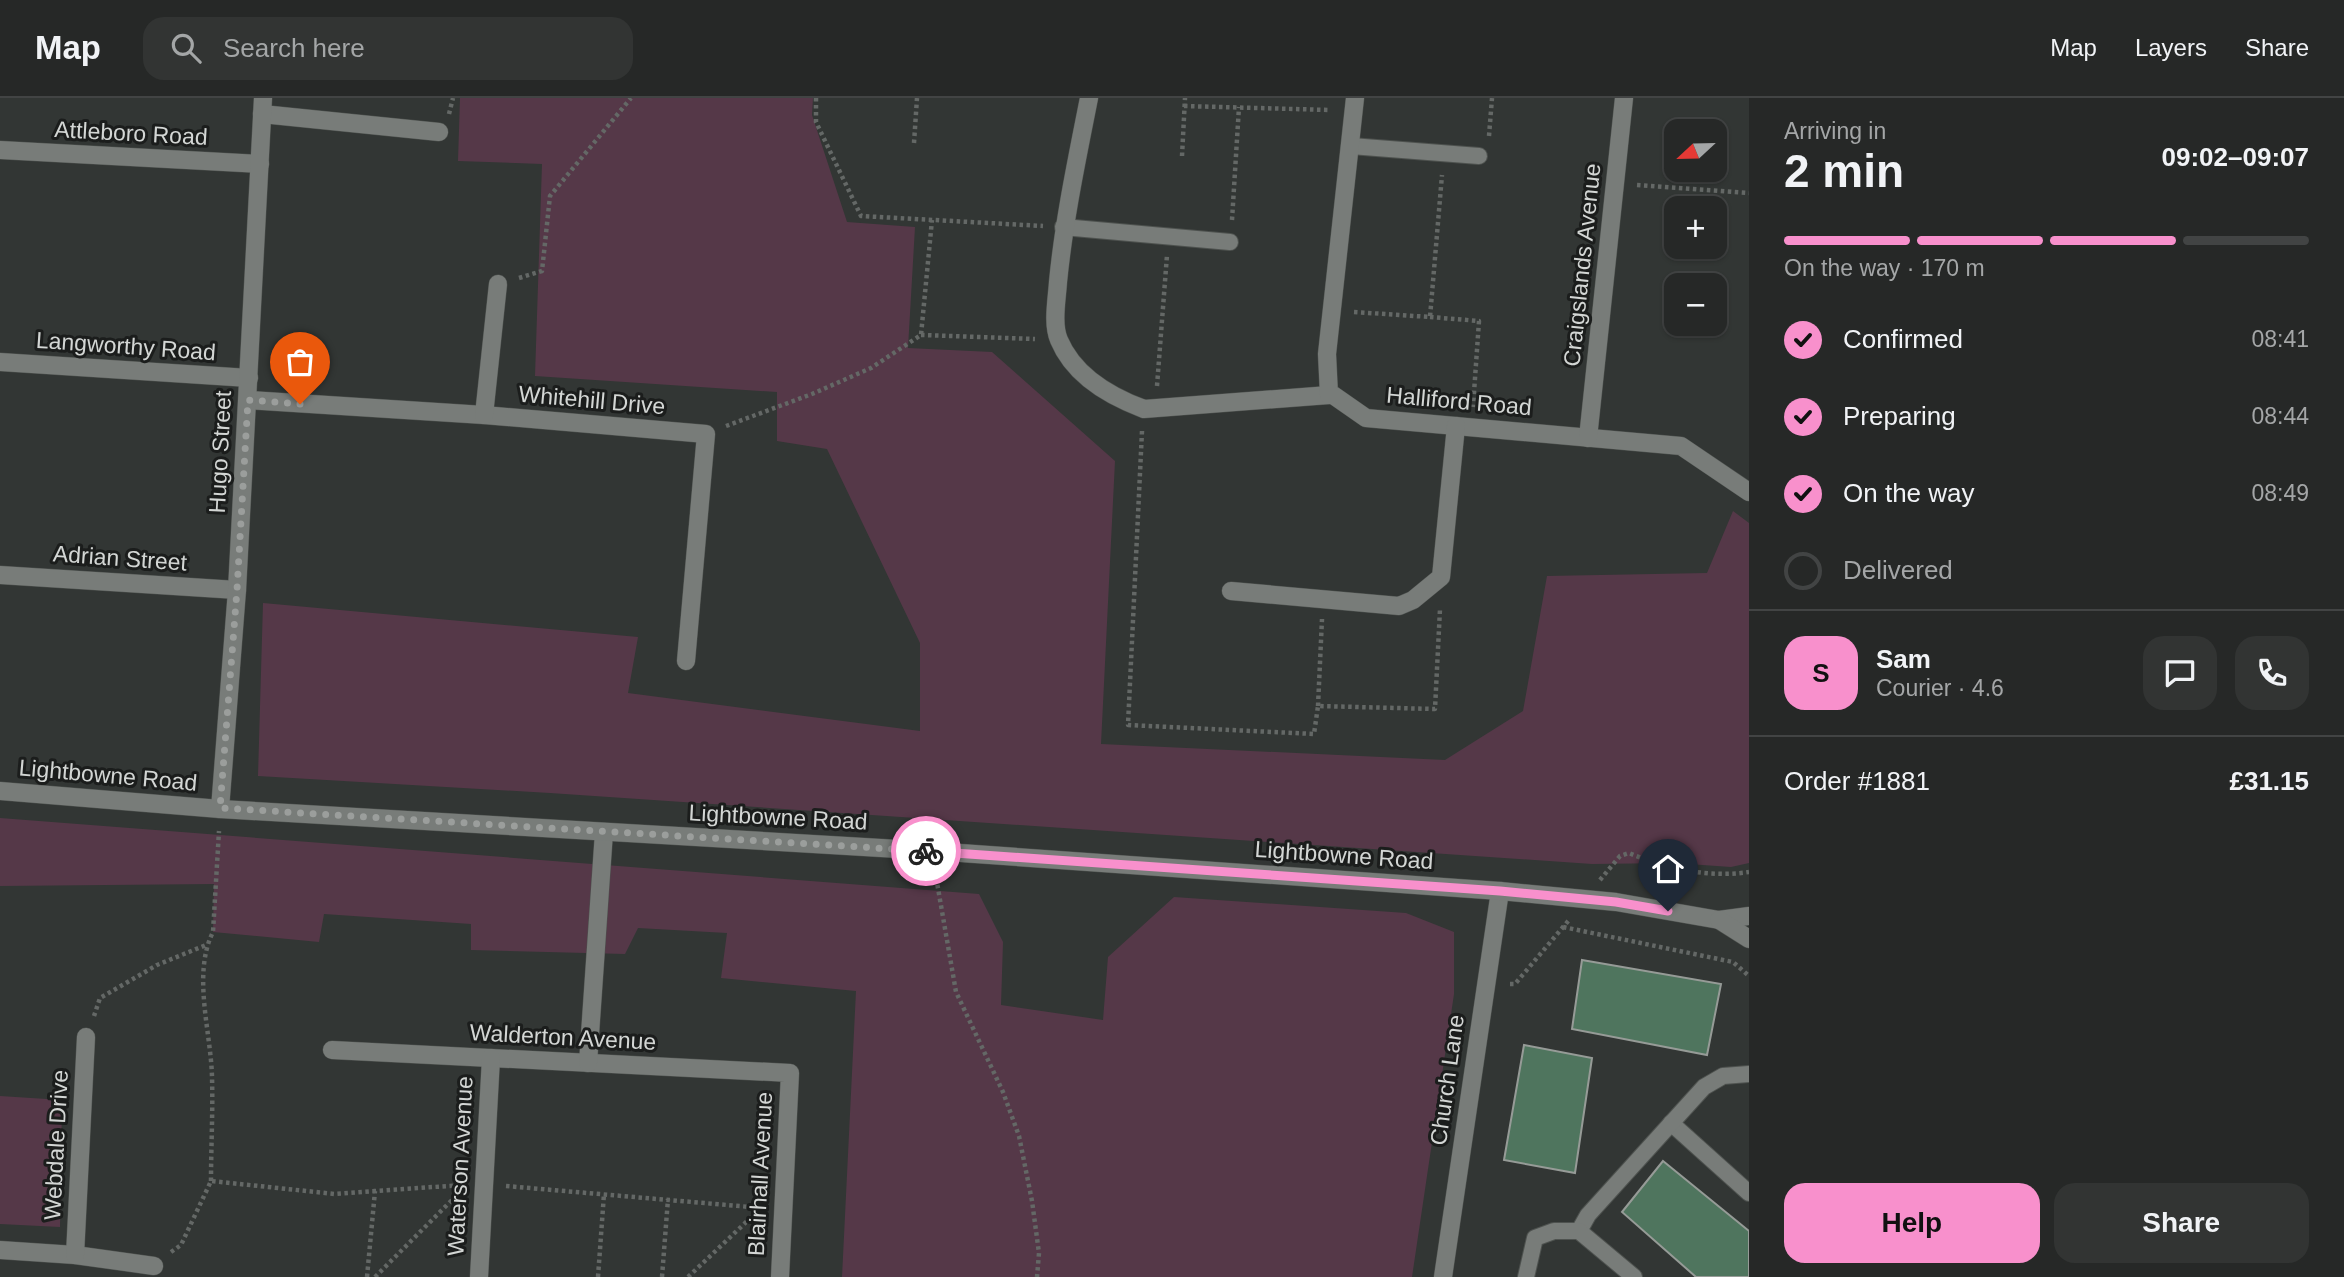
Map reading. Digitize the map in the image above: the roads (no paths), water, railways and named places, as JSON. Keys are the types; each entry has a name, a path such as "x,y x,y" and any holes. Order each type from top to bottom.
{"street":[{"path":"1089,98 1063,227 1056,325 1059,340 1090,381 1118,400 1149,409 1329,395 1327,354 1355,104"},
{"name":"Craigslands Avenue","path":"1588,438 1624,98"},
{"path":"263,106 439,132"},
{"name":"Hugo Street","path":"220,808 237,590 263,106"},
{"name":"Attleboro Road","path":"0,150 260,164"},
{"path":"484,415 498,284"},
{"name":"Langworthy Road","path":"0,362 248,378"},
{"name":"Halliford Road","path":"1329,395 1334,394 1366,418 1681,446 1749,492"},
{"name":"Whitehill Drive","path":"248,400 484,415 706,434 686,661"},
{"path":"1231,591 1399,606 1413,600 1441,577 1464,426"},
{"name":"Adrian Street","path":"0,575 237,590"},
{"name":"Lightbowne Road","path":"0,791 220,808 932,851 1500,891 1616,902 1719,920 1749,916"},
{"path":"588,1063 604,832"},
{"name":"Church Lane","path":"1443,1277 1500,891"},
{"name":"Lightbowne Road","path":"1719,920 1749,939"},
{"name":"Webdale Drive","path":"75,1255 86,1037"},
{"name":"Walderton Avenue","path":"332,1050 790,1073"},
{"name":"Waterson Avenue","path":"479,1277 491,1058"},
{"name":"Blairhall Avenue","path":"780,1277 790,1073"},
{"path":"0,1250 75,1255 154,1271"}],"lane":[{"path":"1351,146 1479,156"},
{"path":"1063,227 1230,242"},
{"path":"1579,1231 1588,1215 1704,1087 1723,1076 1749,1074"},
{"path":"1671,1123 1749,1193"},
{"path":"1526,1277 1535,1238 1554,1231 1579,1231 1614,1271 1634,1277"}]}
